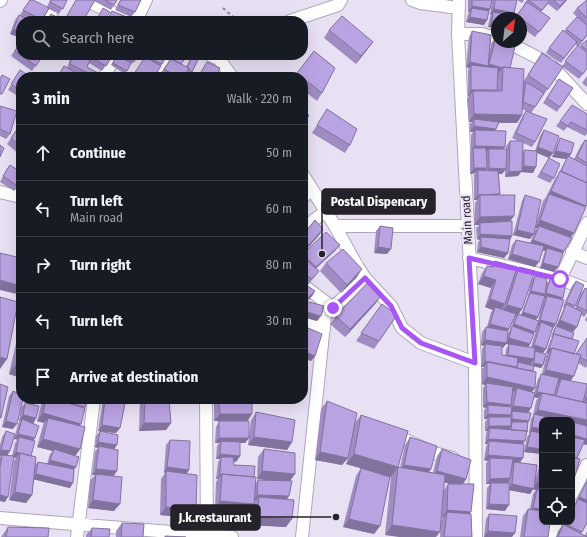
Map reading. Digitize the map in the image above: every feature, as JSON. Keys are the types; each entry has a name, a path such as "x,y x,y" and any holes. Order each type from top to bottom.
{"street":[{"path":"85,0 119,16"},
{"path":"138,16 146,0"},
{"path":"305,16 338,5 341,0"},
{"path":"412,0 420,3 459,4"},
{"name":"Main road","path":"459,4 458,34 475,363 476,537"},
{"path":"458,34 482,34 491,36"},
{"path":"519,48 550,64 587,104"},
{"path":"107,72 113,60"},
{"path":"160,72 166,60"},
{"path":"221,60 229,72"},
{"path":"0,192 16,196"},
{"path":"308,194 326,211 365,278 391,306 402,328 421,343 475,363"},
{"path":"308,227 326,211"},
{"path":"560,279 587,222"},
{"path":"335,226 468,226"},
{"path":"572,252 587,258"},
{"path":"469,258 560,279 587,289"},
{"path":"302,537 320,408 325,315 365,278"},
{"path":"308,289 333,308"},
{"path":"308,323 324,329"},
{"path":"77,537 93,404"},
{"path":"206,404 207,536"},
{"path":"381,429 434,453 476,464"},
{"path":"575,489 587,465"},
{"path":"0,518 232,537"}],"path":[{"path":"222,8 232,16"}],"building":[{"path":"30,0 49,8 44,16 34,16 23,10"},
{"path":"51,0 67,0 63,9 50,2"},
{"path":"76,0 95,0 86,16 67,16"},
{"path":"105,0 117,0 114,5"},
{"path":"121,0 141,0 135,12 118,5"},
{"path":"472,0 492,0 490,9 472,6"},
{"path":"495,0 517,0 514,12 494,9"},
{"path":"528,0 550,0 542,10"},
{"path":"553,0 566,0 560,6"},
{"path":"587,0 587,18 577,8"},
{"path":"527,2 550,18 539,32 527,23 527,12 519,12"},
{"path":"103,8 110,12 107,16 99,16"},
{"path":"472,8 489,11 487,20 470,17"},
{"path":"112,11 125,16 110,16"},
{"path":"342,16 373,42 361,56 329,30"},
{"path":"577,17 587,25 587,35 582,41 566,29"},
{"path":"563,30 577,42 564,58 549,48"},
{"path":"472,31 491,35 488,66 470,62"},
{"path":"587,40 587,50 581,45"},
{"path":"578,45 587,53 587,68 583,74 565,61"},
{"path":"493,48 515,48 510,68 503,68 489,64"},
{"path":"314,51 335,68 322,93 308,82 308,72 298,72"},
{"path":"542,53 563,67 548,89 528,75"},
{"path":"28,60 40,60 36,66"},
{"path":"71,60 90,60 87,67 96,72 86,72 70,64"},
{"path":"96,60 110,60 106,66"},
{"path":"114,60 126,60 131,63 127,71 113,63"},
{"path":"143,60 150,60 161,66 157,72 135,72"},
{"path":"153,60 164,60 162,64"},
{"path":"170,60 189,68 187,72 169,72 164,69"},
{"path":"173,60 184,60 181,64"},
{"path":"190,60 198,60 192,72 187,67"},
{"path":"207,62 220,68 218,72 201,72"},
{"path":"471,65 498,68 497,90 471,90"},
{"path":"64,66 74,72 61,72"},
{"path":"503,67 524,69 522,115 474,114 473,91 502,91"},
{"path":"2,75 10,79 2,94 0,94 0,79"},
{"path":"16,76 16,88 11,84"},
{"path":"559,79 573,88 560,107 547,98"},
{"path":"526,82 544,93 535,107 523,102"},
{"path":"572,105 587,114 587,130 571,122 568,126 560,121"},
{"path":"0,106 16,111 10,134 0,129"},
{"path":"327,109 357,129 350,145 317,125"},
{"path":"526,111 547,119 535,142 516,133"},
{"path":"474,119 499,122 496,129 474,126"},
{"path":"475,130 506,131 505,147 475,146"},
{"path":"544,130 559,136 553,153 538,147"},
{"path":"16,131 16,142 11,138"},
{"path":"560,138 574,143 571,154 556,151"},
{"path":"585,140 587,141 587,163 577,157"},
{"path":"510,141 523,141 522,171 509,172"},
{"path":"0,145 4,148 0,157"},
{"path":"473,148 486,148 487,168 474,168"},
{"path":"489,149 507,149 506,169 489,168"},
{"path":"524,150 537,151 536,167 524,166"},
{"path":"568,156 587,166 587,183 561,171"},
{"path":"549,158 560,164 554,178 541,172"},
{"path":"10,165 16,169 16,185 3,176"},
{"path":"478,170 498,171 500,194 478,195"},
{"path":"560,171 587,183 586,206 551,191"},
{"path":"549,194 586,207 574,233 540,220"},
{"path":"480,195 515,195 514,216 480,217"},
{"path":"525,195 541,200 534,234 517,230"},
{"path":"315,220 323,229 309,245 308,244 308,229"},
{"path":"512,221 512,236 480,234 480,223"},
{"path":"380,226 393,228 391,249 378,247"},
{"path":"539,226 572,238 564,251 533,240"},
{"path":"326,232 340,245 316,267 308,260 308,249"},
{"path":"481,237 510,239 508,253 481,247"},
{"path":"516,240 544,246 539,262 512,254"},
{"path":"547,248 563,253 558,267 543,263"},
{"path":"343,249 362,269 347,285 326,263"},
{"path":"0,253 16,257 16,285 0,280"},
{"path":"308,261 319,271 312,279 308,276"},
{"path":"495,261 517,267 505,304 490,299 496,280 484,276 487,266 493,267"},
{"path":"519,267 535,271 522,309 507,305"},
{"path":"535,276 547,279 545,294 531,291"},
{"path":"550,279 566,283 563,298 546,293"},
{"path":"369,281 382,295 350,329 336,316"},
{"path":"576,281 584,285 575,306 566,302"},
{"path":"308,286 315,291 308,298"},
{"path":"585,288 587,289 587,311 577,306"},
{"path":"530,293 545,296 538,317 523,312"},
{"path":"547,296 564,300 556,324 540,320"},
{"path":"0,297 16,301 16,312 7,359 0,357"},
{"path":"308,302 324,306 321,316 308,312"},
{"path":"382,304 397,315 379,341 361,333"},
{"path":"566,304 582,312 577,327 560,320"},
{"path":"495,307 516,314 509,329 490,324"},
{"path":"518,314 539,321 535,332 514,324"},
{"path":"541,322 553,327 546,349 534,345"},
{"path":"512,326 534,334 530,344 509,338"},
{"path":"556,326 574,333 572,339 553,334"},
{"path":"486,327 508,331 507,343 485,340"},
{"path":"308,328 322,334 315,356 308,353"},
{"path":"554,334 579,341 574,354 549,348"},
{"path":"587,338 587,361 580,357 581,355 576,354"},
{"path":"485,344 502,346 502,355 518,358 517,367 485,361"},
{"path":"509,344 535,348 534,359 508,355"},
{"path":"552,348 581,355 574,376 546,370"},
{"path":"535,351 546,354 543,365 534,363"},
{"path":"487,362 536,372 535,388 487,377"},
{"path":"518,362 534,366 533,371 517,368"},
{"path":"541,374 559,378 554,395 537,392"},
{"path":"561,379 587,384 583,402 556,396"},
{"path":"486,383 513,387 511,405 487,402"},
{"path":"0,384 8,387 1,418 0,418"},
{"path":"517,388 535,393 531,408 513,406"},
{"path":"13,391 16,392 16,404 22,404 17,424 6,421"},
{"path":"542,393 587,403 587,420 575,417 538,410"},
{"path":"327,401 357,413 348,458 320,452"},
{"path":"25,404 39,406 36,418 23,415"},
{"path":"45,404 71,404 85,408 81,424 43,413"},
{"path":"72,404 86,404 85,407"},
{"path":"104,404 125,404 120,428 102,425"},
{"path":"145,404 169,404 171,423 144,423"},
{"path":"219,404 252,404 252,414 220,414"},
{"path":"488,405 512,407 511,415 488,414"},
{"path":"512,411 531,413 529,421 512,419"},
{"path":"256,412 295,420 292,442 254,437"},
{"path":"534,414 547,417 539,417 539,428 532,427"},
{"path":"361,415 408,431 398,467 354,454"},
{"path":"489,417 511,417 511,426 489,426"},
{"path":"48,418 85,427 80,449 43,439"},
{"path":"22,419 39,426 35,438 18,434"},
{"path":"219,421 249,421 249,438 219,438"},
{"path":"512,422 528,422 527,432 511,430"},
{"path":"575,423 587,426 587,439 575,436"},
{"path":"490,428 527,431 525,441 488,439"},
{"path":"6,431 15,434 10,451 1,450"},
{"path":"100,431 118,435 117,445 98,442"},
{"path":"531,431 539,432 539,449 527,447"},
{"path":"19,437 35,441 31,456 16,452"},
{"path":"410,437 437,446 431,469 404,465"},
{"path":"575,438 585,440 577,458 575,458"},
{"path":"170,440 190,441 189,470 167,467"},
{"path":"221,441 240,442 240,456 220,454"},
{"path":"489,441 524,444 523,458 488,455"},
{"path":"99,446 118,450 117,471 96,469"},
{"path":"54,449 79,457 76,467 50,460"},
{"path":"264,449 295,453 295,474 262,471"},
{"path":"442,449 471,460 466,479 437,471"},
{"path":"20,453 36,457 32,495 15,492"},
{"path":"2,455 14,456 8,497 0,495 0,467"},
{"path":"221,457 233,457 234,465 255,466 254,477 220,474"},
{"path":"490,458 513,459 510,478 490,479"},
{"path":"575,458 580,459 575,476"},
{"path":"38,462 74,469 73,483 36,474"},
{"path":"514,462 537,465 534,489 512,484"},
{"path":"398,467 445,475 440,532 392,525"},
{"path":"361,468 390,477 380,526 349,519"},
{"path":"166,471 197,475 196,511 166,507"},
{"path":"96,474 122,477 120,504 93,500"},
{"path":"222,474 256,477 254,504 220,501"},
{"path":"258,480 292,481 289,496 257,495"},
{"path":"491,483 509,483 509,505 489,504"},
{"path":"587,483 587,500 579,497"},
{"path":"448,484 474,484 471,512 447,510"},
{"path":"537,489 539,489 539,509 533,508"},
{"path":"259,497 294,500 292,519 257,517"},
{"path":"578,499 587,503 587,523 582,532 567,525 575,525 575,505"},
{"path":"528,509 539,511 539,525 550,525 548,537 524,537"},
{"path":"447,512 471,514 472,537 444,537"},
{"path":"489,514 517,516 515,533 488,531"},
{"path":"122,523 144,524 143,537 121,537"},
{"path":"563,525 565,525 587,537 558,537"},
{"path":"8,527 49,528 48,537 6,537"},
{"path":"92,528 110,529 109,537 91,537"},
{"path":"165,536 186,537 165,537"}],"place":[{"name":"Postal Dispencary","path":"322,254"},
{"name":"J.k.restaurant","path":"336,517"}],"route":[{"path":"333,308 365,278 391,306 402,328 421,343 447,354 475,363 469,258 560,279"}]}
